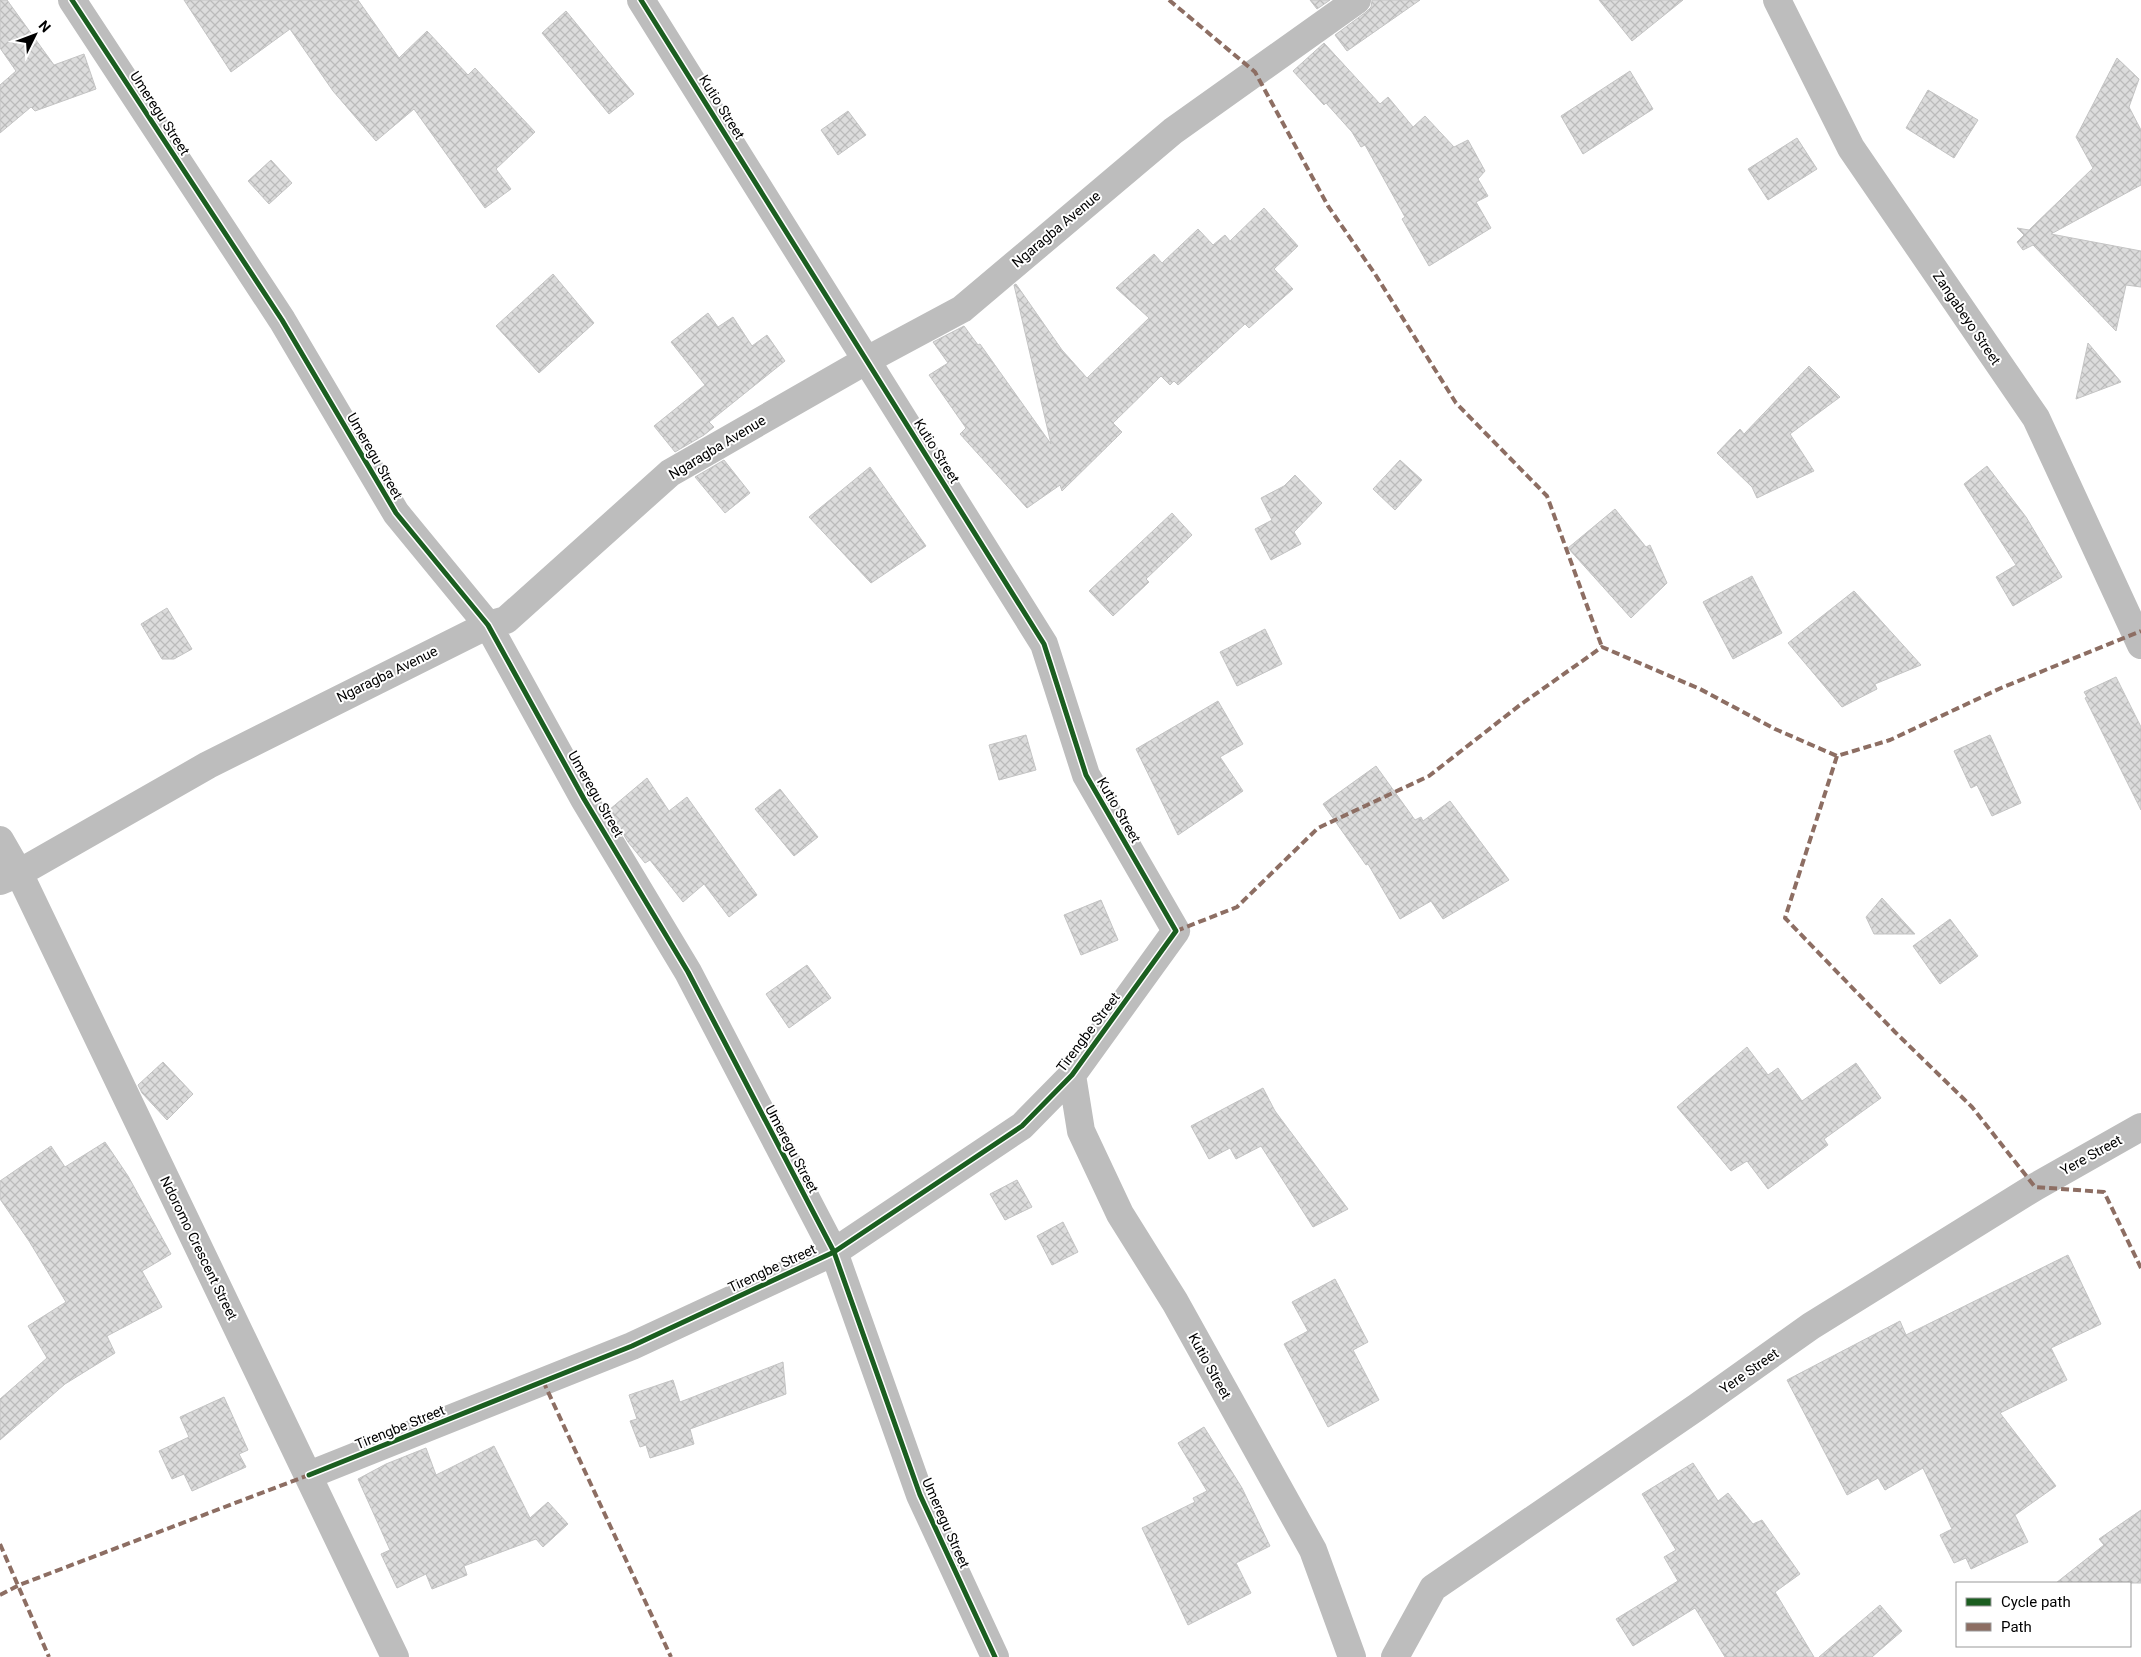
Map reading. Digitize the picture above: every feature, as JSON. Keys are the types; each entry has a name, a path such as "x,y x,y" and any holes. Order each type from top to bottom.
{"street":[{"name":"Umeregu Street","path":"72,0 282,320 396,513 488,625 584,799 688,972 834,1252 920,1495 995,1657"},
{"name":"Kutio Street","path":"641,0 1044,644 1086,775 1176,931"},
{"name":"Ngaragba Avenue","path":"10,877 208,765 488,625 506,620 670,472 867,360 962,309 1173,131 1357,0"},
{"name":"Zangabeyo Street","path":"1777,0 1851,148 2036,418 2141,645"},
{"name":"Ndoromo Crescent Street","path":"0,840 10,877 309,1475 395,1657"},
{"name":"Tirengbe Street","path":"309,1475 632,1346 834,1252 1022,1126 1072,1075 1176,931"},
{"name":"Kutio Street","path":"1072,1075 1081,1131 1120,1214 1175,1302 1313,1550 1352,1657"},
{"name":"Yere Street","path":"1395,1657 1433,1588 1697,1407 1811,1326 2035,1187 2141,1127"}],"building":[{"path":"0,0 7,0 54,65 84,54 96,89 35,111 31,107 0,133 0,85 16,71 0,48"},
{"path":"184,0 358,0 399,58 427,31 468,75 475,68 535,132 496,169 511,189 485,208 414,109 376,141 333,91 290,29 231,72"},
{"path":"1310,0 1330,0 1317,9"},
{"path":"1372,0 1420,0 1347,51 1335,35 1366,12 1371,7"},
{"path":"1599,0 1683,0 1632,41"},
{"path":"566,11 634,94 609,114 542,33"},
{"path":"1324,43 1380,104 1388,97 1413,127 1425,116 1454,147 1468,140 1485,171 1478,179 1488,196 1476,202 1491,228 1429,266 1402,219 1405,217 1365,145 1361,147 1352,132 1293,71"},
{"path":"2117,58 2139,79 2129,107 2141,130 2141,185 2051,234 2141,251 2141,287 2126,285 2116,331 2033,245 2023,250 2017,242 2024,235 2017,228 2029,230 2093,168 2076,137"},
{"path":"1630,71 1653,109 1583,154 1561,116"},
{"path":"1928,90 1978,120 1954,158 1906,128"},
{"path":"848,111 866,135 838,155 821,130"},
{"path":"1797,138 1817,169 1768,200 1748,169"},
{"path":"271,160 292,183 269,204 248,181"},
{"path":"1264,208 1298,246 1274,269 1293,289 1249,328 1245,324 1178,385 1174,381 1170,385 1161,376 1113,423 1122,432 1062,491 1060,485 1027,508 960,434 966,428 929,375 948,363 933,342 964,326 978,345 980,344 1051,444 1014,285 1016,284 1062,350 1087,378 1149,318 1116,288 1154,254 1162,263 1198,229 1213,245 1225,235 1230,241"},
{"path":"553,274 594,323 539,373 496,326"},
{"path":"708,313 718,327 733,317 752,346 767,335 785,361 709,422 714,427 675,452 654,426 705,385 671,342"},
{"path":"2088,343 2121,382 2076,399"},
{"path":"1809,366 1840,397 1790,434 1814,471 1757,498 1752,487 1717,453 1740,429 1744,434"},
{"path":"724,460 750,493 725,513 695,477"},
{"path":"1400,460 1422,480 1395,510 1373,489"},
{"path":"1987,466 2026,517 2062,577 2013,606 1996,577 2016,565 1964,484"},
{"path":"870,467 926,546 871,583 809,517"},
{"path":"1295,475 1322,503 1294,532 1301,544 1271,560 1255,529 1272,520 1261,498 1284,486"},
{"path":"1615,509 1646,547 1650,545 1667,583 1631,618 1568,548"},
{"path":"1172,513 1192,535 1146,579 1149,582 1113,616 1089,591"},
{"path":"1752,576 1782,633 1733,659 1703,602"},
{"path":"1854,591 1921,665 1875,684 1877,689 1842,707 1788,643"},
{"path":"167,608 192,649 174,659 162,659 141,624"},
{"path":"1265,629 1282,664 1237,686 1220,652"},
{"path":"2116,677 2141,727 2141,810 2085,698 2087,697 2084,692"},
{"path":"1218,701 1243,744 1220,757 1243,791 1178,835 1136,749"},
{"path":"1026,735 1036,770 999,780 989,745"},
{"path":"1990,735 2021,803 1992,816 1977,785 1971,788 1954,751"},
{"path":"1376,766 1415,820 1421,817 1423,821 1450,801 1509,880 1443,919 1431,901 1400,919 1368,864 1366,865 1323,804"},
{"path":"647,778 669,811 687,797 757,895 729,917 704,884 683,902 650,860 645,863 628,842 609,810"},
{"path":"780,789 818,837 794,856 755,809"},
{"path":"1882,898 1915,934 1874,934 1866,917"},
{"path":"1101,900 1118,940 1081,955 1064,915"},
{"path":"1950,919 1978,956 1940,984 1913,946"},
{"path":"807,965 831,998 789,1028 766,994"},
{"path":"1747,1047 1768,1075 1778,1068 1802,1101 1856,1063 1881,1098 1824,1139 1828,1145 1768,1189 1747,1161 1731,1171 1677,1107"},
{"path":"163,1062 193,1094 167,1120 142,1093 138,1085"},
{"path":"1263,1088 1275,1111 1348,1209 1313,1227 1261,1146 1236,1159 1230,1148 1209,1159 1191,1126"},
{"path":"105,1142 128,1176 171,1254 142,1271 162,1307 107,1336 115,1353 65,1384 0,1440 0,1399 47,1358 28,1326 66,1302 29,1241 0,1199 0,1181 51,1146 65,1167"},
{"path":"1017,1180 1032,1207 1005,1220 990,1194"},
{"path":"1063,1222 1078,1252 1052,1265 1037,1236"},
{"path":"2068,1255 2101,1324 2051,1348 2067,1380 2000,1413 2056,1486 2015,1515 2028,1542 1971,1569 1966,1558 1954,1563 1940,1535 1952,1529 1923,1468 1885,1490 1878,1478 1847,1495 1787,1380 1900,1321 1906,1335"},
{"path":"1335,1279 1368,1342 1353,1350 1379,1400 1328,1427 1284,1344 1308,1331 1292,1302"},
{"path":"783,1362 786,1394 690,1429 694,1444 650,1458 646,1445 640,1447 630,1421 637,1419 629,1395 673,1380 680,1402"},
{"path":"224,1397 248,1450 239,1454 246,1467 192,1491 184,1474 172,1479 159,1451 189,1437 180,1417"},
{"path":"1204,1427 1242,1488 1270,1546 1236,1563 1251,1593 1188,1625 1142,1528 1195,1502 1193,1498 1207,1491 1178,1443"},
{"path":"494,1446 530,1518 548,1502 568,1524 543,1547 536,1539 464,1566 467,1575 432,1589 426,1574 397,1588 381,1554 390,1550 358,1479 386,1464 426,1448 436,1475"},
{"path":"1693,1463 1718,1501 1728,1493 1753,1524 1762,1520 1800,1574 1775,1592 1814,1657 1725,1657 1695,1608 1633,1646 1616,1619 1678,1581 1664,1557 1676,1550 1642,1494"},
{"path":"2141,1510 2141,1583 2057,1582 2104,1545 2099,1539"},
{"path":"1880,1605 1902,1631 1872,1657 1819,1657"}],"marked path":[{"path":"1169,0 1255,72 1328,206 1375,274 1456,403 1547,496 1602,647"},
{"path":"1176,931 1237,907 1318,828 1429,776 1520,705 1602,647 1700,689 1775,729 1837,756 1890,740 2001,688 2141,631"},
{"path":"1837,756 1785,918 1895,1032 1972,1107 2035,1187 2104,1192 2141,1268"},
{"path":"543,1381 671,1657"},
{"path":"0,1595 19,1585 309,1475"},
{"path":"0,1544 49,1657"}],"cycle path":[{"path":"72,0 282,320 396,513 488,625 584,799 688,972 834,1252 920,1495 995,1657"},
{"path":"309,1475 632,1346 834,1252 1022,1126 1072,1075 1176,931 1086,775 1044,644 641,0"}]}
